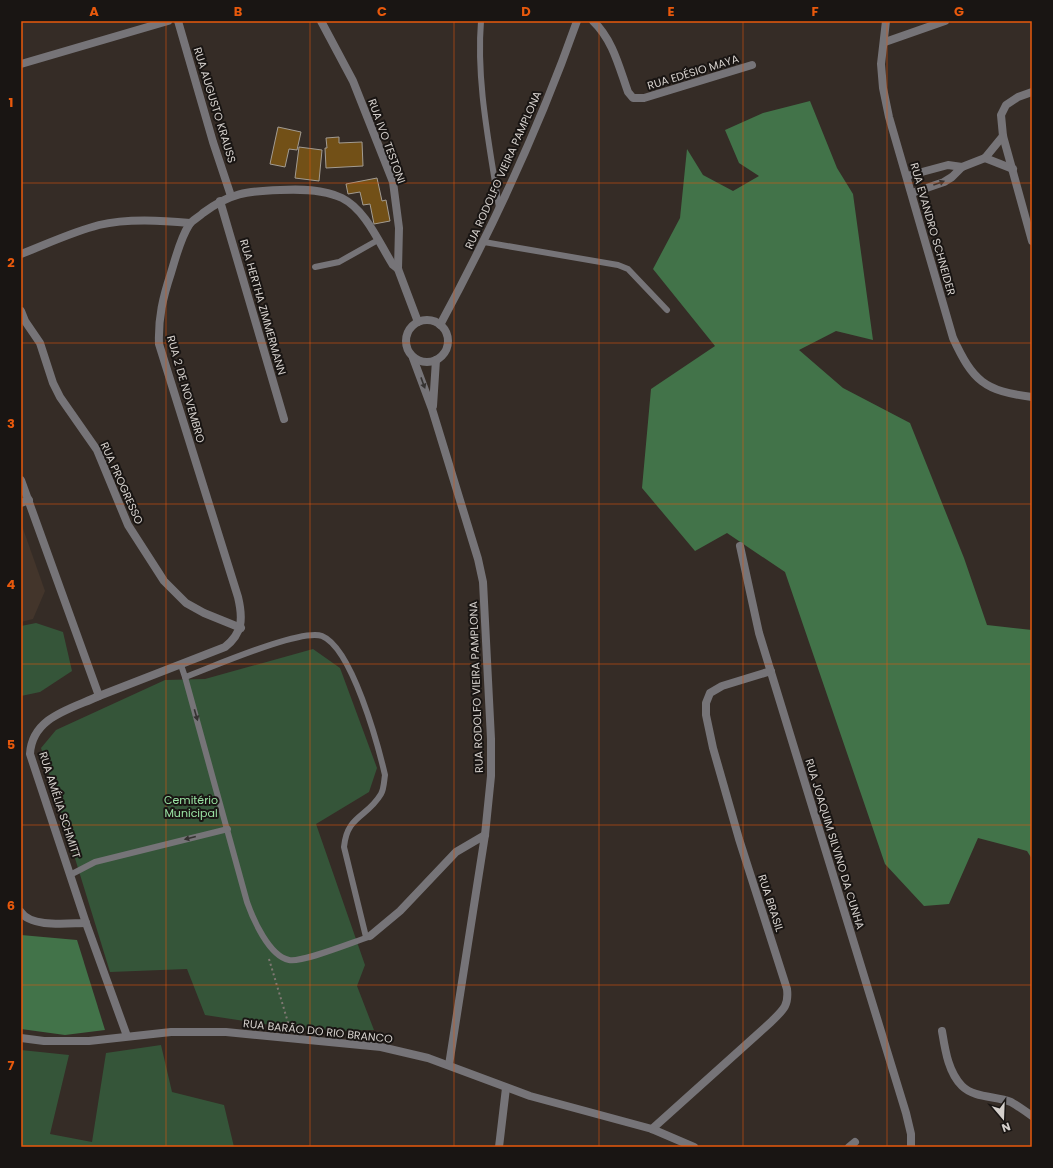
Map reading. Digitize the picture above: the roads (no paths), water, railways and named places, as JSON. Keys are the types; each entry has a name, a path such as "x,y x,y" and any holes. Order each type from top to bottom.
{"street":[{"path":"21,64 168,21"},
{"name":"RUA AUGUSTO KRAUSS","path":"178,21 213,142 231,196"},
{"name":"RUA IVO TESTONI","path":"320,21 353,81 392,182 399,228 398,269 418,322"},
{"name":"RUA RODOLFO VIEIRA PAMPLONA","path":"440,325 484,242 499,209 548,99 577,21"},
{"name":"RUA EDÉSIO MAYA","path":"593,21 602,30 611,45 628,92 633,98 644,98 752,65"},
{"name":"RUA EVANDRO SCHNEIDER","path":"886,21 885,42 881,64 883,88 896,143 912,193 953,338 965,364 980,381 1006,394 1032,397"},
{"path":"885,42 945,21"},
{"path":"1032,92 1018,97 1006,105 1001,114 1003,136 1032,241"},
{"path":"912,193 944,182 952,177 962,167 985,158 1003,136"},
{"path":"985,158 1013,169"},
{"path":"907,176 948,165 962,167"},
{"name":"RUA 2 DE NOVEMBRO","path":"241,628 241,609 238,597 159,344 158,329 161,302 181,241 190,224 220,201 231,196 262,190 309,190 343,198 356,209 366,220 393,265 398,269"},
{"name":"RUA HERTHA ZIMMERMANN","path":"220,201 284,419"},
{"path":"21,254 104,224 170,221 190,224"},
{"name":"RUA PROGRESSO","path":"21,312 25,321 40,343 53,383 60,397 97,450 128,525 164,581 186,603 204,613 241,628"},
{"path":"429,320 440,325 444,330 448,341 445,352 436,360 424,362 413,358 407,348 406,336 409,330 418,322 429,320"},
{"name":"RUA RODOLFO VIEIRA PAMPLONA","path":"413,358 432,409 478,559 483,582 491,740 491,776 484,834 449,1065"},
{"name":"RUA RODOLFO VIEIRA PAMPLONA","path":"432,409 436,360"},
{"path":"21,480 25,502 99,696 225,647 232,641 241,628"},
{"name":"RUA JOAQUIM SILVINO DA CUNHA","path":"740,546 749,595 771,671 906,1112 911,1134 911,1147"},
{"name":"RUA BRASIL","path":"652,1129 771,1022 785,1008 788,999 787,989 739,839 717,763 706,715 706,703 710,694 722,686 771,671"},
{"name":"RUA AMÉLIA SCHMITT","path":"99,696 54,715 39,728 31,744 30,754 86,923 127,1036"},
{"path":"368,937 400,911 456,852 484,834"},
{"path":"21,912 30,921 38,923 86,923"},
{"path":"942,1031 946,1052 955,1077 962,1087 974,1093 1011,1102 1032,1116"},
{"name":"RUA BARÃO DO RIO BRANCO","path":"21,1038 74,1042 127,1036 198,1032 294,1038 381,1047 408,1052 449,1065 506,1088 652,1129 694,1147"},
{"path":"499,1147 506,1088"}],"lane":[{"path":"481,21 479,40 481,80 499,209"},
{"path":"315,267 338,262 378,240"},
{"path":"484,242 618,265 628,269 666,310"},
{"path":"181,665 228,829 247,902 263,937 279,954 289,960 301,959 368,937 344,847 346,833 355,820 373,805 382,793 385,775 353,675 343,657 333,644 322,636 306,635 185,677"},
{"path":"70,875 95,862 228,829"}],"park label":[{"name":"Cemitério Municipal","path":"191,806"}]}
